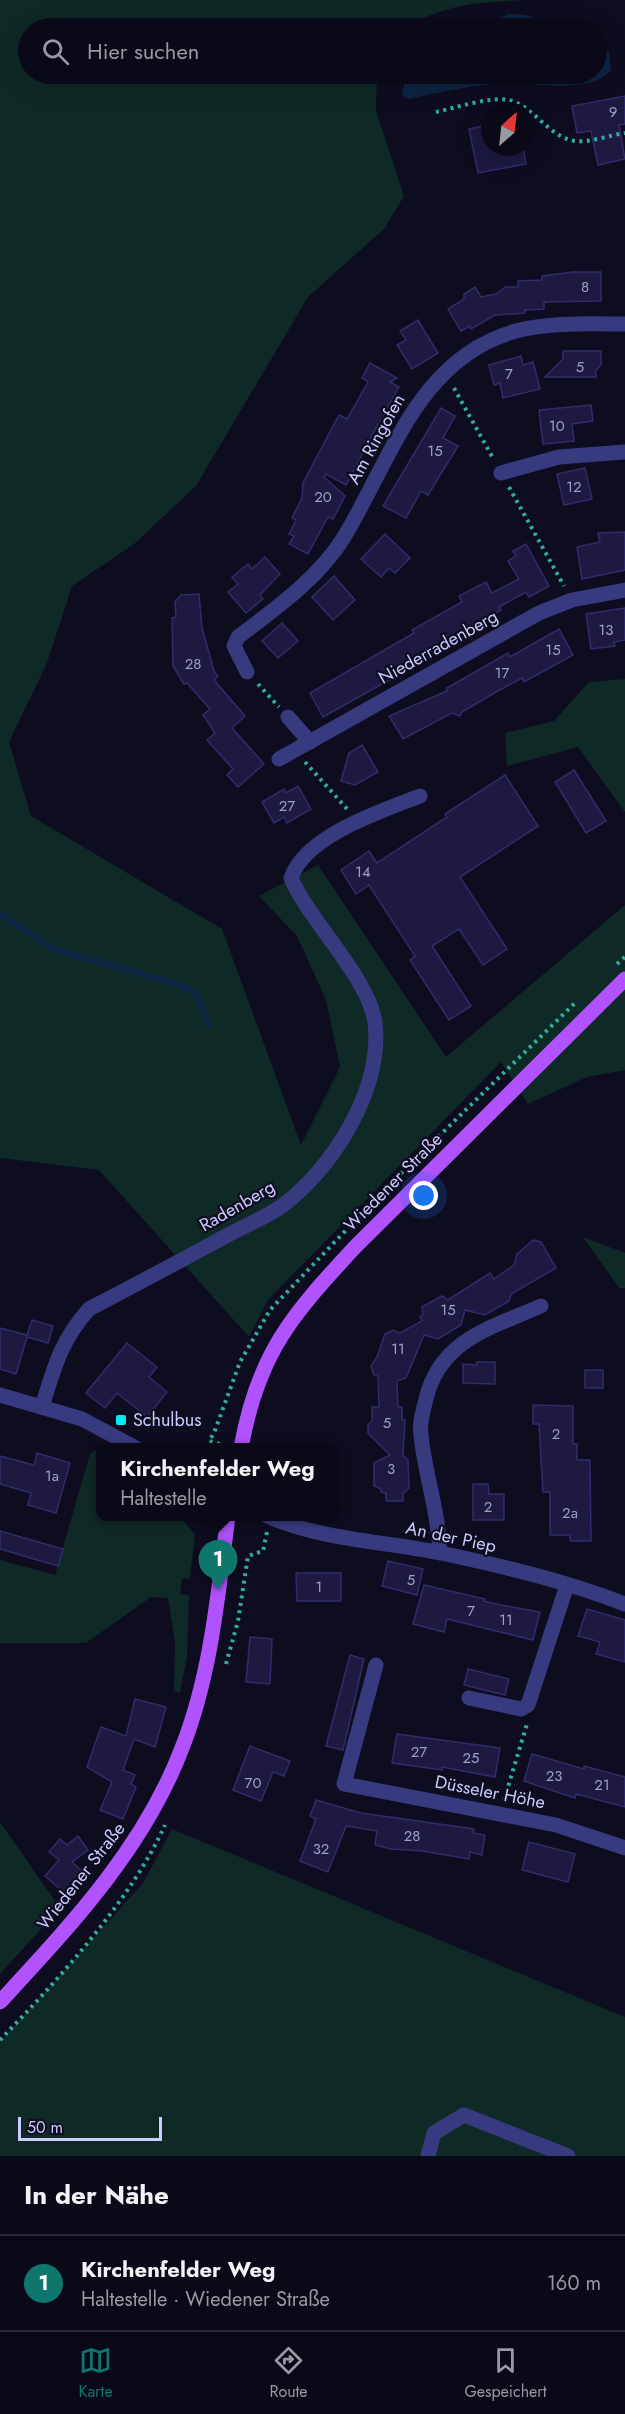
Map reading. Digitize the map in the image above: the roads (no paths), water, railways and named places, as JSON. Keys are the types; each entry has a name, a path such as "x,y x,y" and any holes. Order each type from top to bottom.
{"main road":[{"name":"Wiedener Straße","path":"242,1443 257,1384 275,1344 305,1301 355,1247 625,979"},
{"name":"Wiedener Straße","path":"0,2002 79,1917 135,1842 171,1774 192,1719 207,1661 227,1521"}],"street":[{"name":"Am Ringofen","path":"247,672 234,646 238,637 286,600 343,539 404,423 420,399 444,372 474,348 516,331 556,326 625,324"},
{"path":"498,466 559,457 625,452"},
{"name":"Niederradenberg","path":"279,759 540,612 572,600 625,590"},
{"path":"283,712 310,742"},
{"name":"Radenberg","path":"42,1407 58,1353 73,1327 89,1309 281,1206 327,1161 344,1135 370,1082 375,1022 365,994 332,942 299,897 291,878 296,863 319,844 358,821 420,796"},
{"path":"440,1553 440,1530 420,1434 423,1412 433,1376 442,1361 472,1336 541,1306"},
{"path":"0,1395 82,1419 128,1443"},
{"name":"An der Piep","path":"279,1521 306,1532 440,1553 567,1585 625,1604"},
{"path":"469,1698 520,1710 528,1705 567,1585"},
{"name":"Düsseler Höhe","path":"376,1665 344,1784 556,1825 625,1848"},
{"path":"428,2156 434,2133 464,2115 568,2156"}],"water":[{"path":"508,14 535,18 501,18"},
{"path":"607,50 609,52 611,70 607,74"},
{"path":"404,84 493,84 409,99 402,95"},
{"path":"533,84 581,84 561,85"}],"waterway":[{"path":"0,914 54,949 180,985 197,994 209,1025"}],"place":[{"name":"Schulbus","path":"121,1420"},
{"name":"Kirchenfelder Weg","path":"218,1590"}]}
